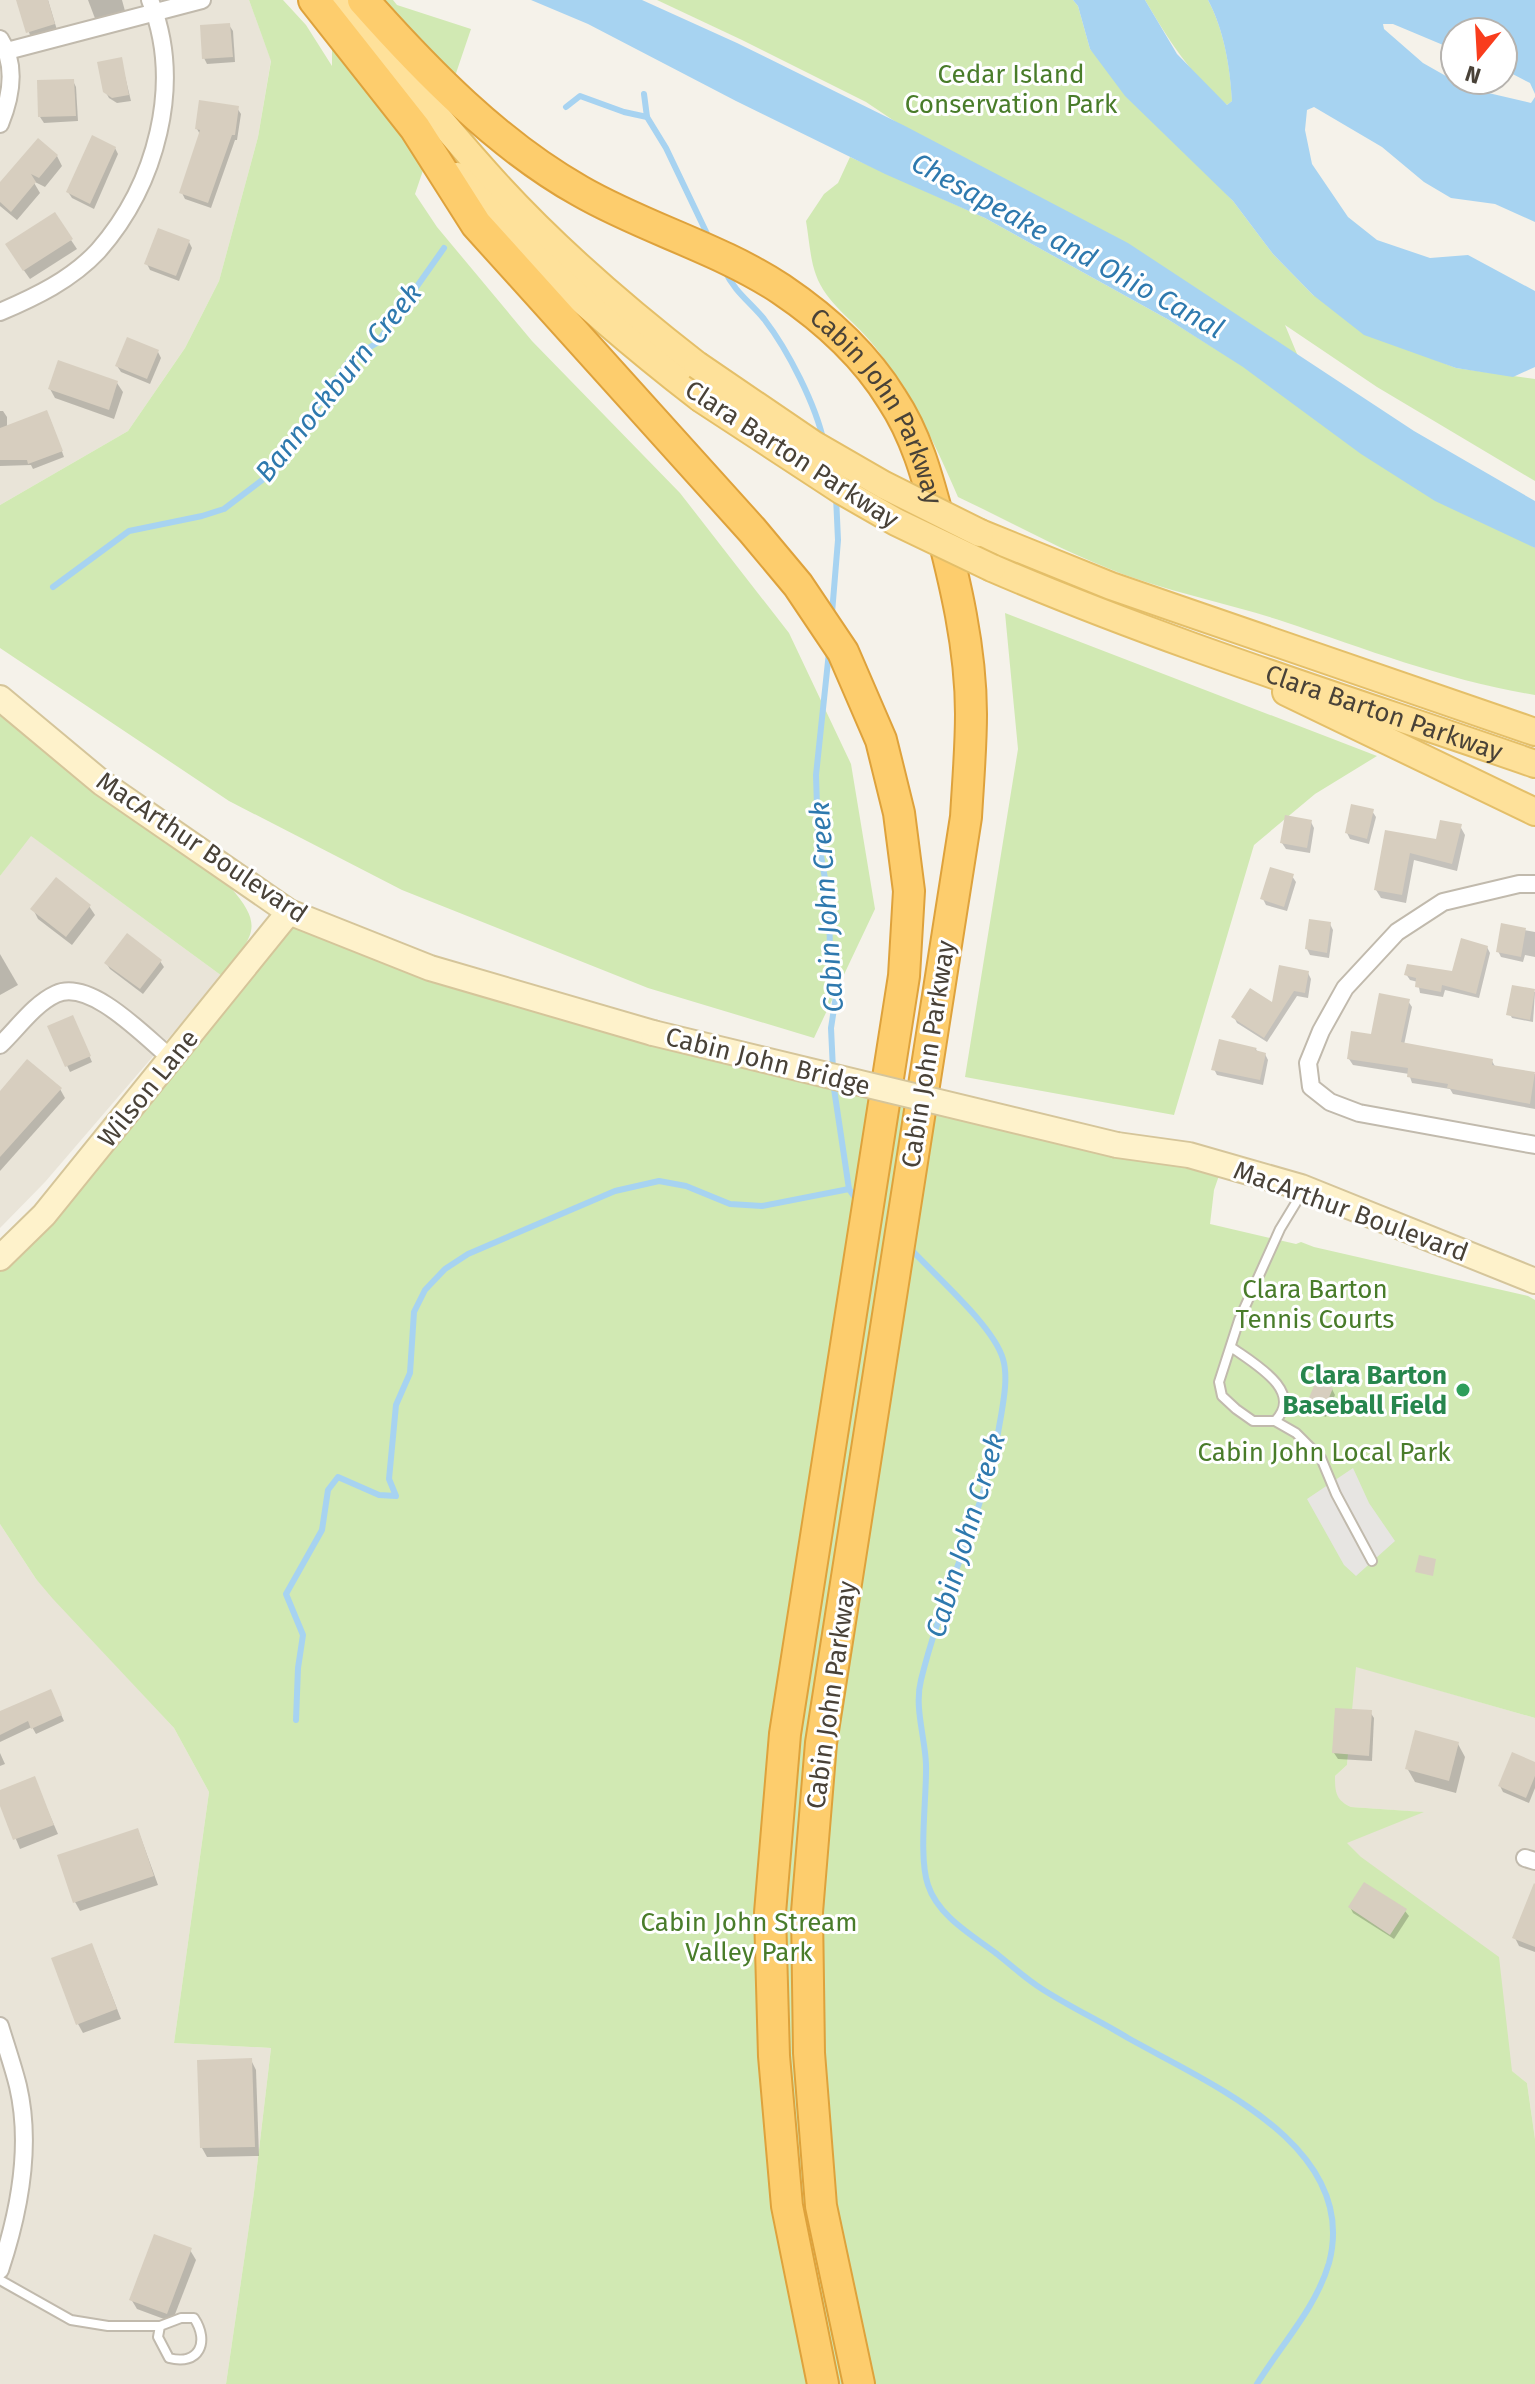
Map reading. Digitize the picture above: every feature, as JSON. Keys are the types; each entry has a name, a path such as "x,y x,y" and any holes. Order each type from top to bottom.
{"highway":[{"name":"Clara Barton Parkway","path":"314,0 415,128"},
{"name":"Cabin John Parkway","path":"363,0 471,110 548,173 607,205 780,288 854,350 893,401 924,466 954,579 971,711 966,817 821,1743 807,1912 809,2053 821,2206 859,2384"},
{"name":"Cabin John Parkway","path":"415,128 476,224 798,585 843,652 881,740 899,813 909,891 904,976 785,1734 770,1913 774,2056 787,2206 823,2384"}],"main road":[{"name":"Clara Barton Parkway","path":"342,0 415,91 507,195 591,278 697,365 813,444 884,485 980,533 1111,586 1535,732"},
{"name":"Clara Barton Parkway","path":"415,128 487,210 557,279 644,355 700,398 842,491 896,522 1037,588 1535,764"},
{"path":"1201,648 1329,714 1535,812"},
{"path":"1406,686 1535,712"},
{"name":"MacArthur Boulevard","path":"0,698 102,783 289,912 394,956 653,1033"},
{"name":"Wilson Lane","path":"0,1258 44,1215 289,912"},
{"name":"Cabin John Bridge","path":"653,1033 1117,1145"},
{"name":"MacArthur Boulevard","path":"1117,1145 1189,1155 1301,1187 1535,1281"}],"street":[{"path":"0,124 11,87 4,45 153,6 202,0"},
{"path":"0,312 46,292 97,252 135,200 158,140 165,76 153,6"},
{"path":"1535,884 1519,884 1443,902 1397,932 1345,988 1321,1031 1308,1063 1311,1087 1330,1102 1359,1113 1535,1145"},
{"path":"0,1045 41,1005 56,994 72,990 103,1002 172,1059"},
{"path":"0,2026 19,2088 24,2134 17,2213 0,2270"}],"lane":[{"path":"1301,1187 1239,1320 1219,1382 1222,1396 1253,1421 1275,1421 1296,1433 1321,1458 1336,1494 1372,1561"},
{"path":"1231,1347 1276,1380 1284,1398 1282,1415 1275,1421"},
{"path":"0,2280 71,2320 108,2326 160,2326 181,2318 194,2318 203,2331 201,2348 192,2358 182,2361 169,2358 158,2337 160,2326"}],"shaded area":[{"path":"0,0 249,0 271,60 258,137 219,281 185,348 128,431 0,505"},
{"path":"30,835 222,976 45,1182 0,1228 0,876"},
{"path":"1353,1468 1369,1503 1395,1541 1356,1576 1344,1565 1307,1499"},
{"path":"0,1524 36,1579 174,1728 209,1792 174,2043 271,2048 226,2384 0,2384"},
{"path":"1355,1666 1535,1718 1535,2139 1527,2083 1263,1876 1422,1812 1351,1807 1341,1802 1335,1793 1335,1776 1347,1765"}],"green space":[{"path":"249,0 283,0 306,25 332,66 325,0 393,0 397,5 471,29 415,194 437,227 532,341 680,493 789,633 851,764 875,909 814,1038 648,988 402,890 229,801 0,648 0,505 128,431 185,348 219,281 258,137 271,61"},
{"name":"Cedar Island Conservation Park","path":"657,0 1073,0 1078,6 1090,49 1233,201 1273,254 1313,295 1413,351 1456,368 1535,379 1535,481 1377,387 1285,325 1302,366 945,155 866,102"},
{"name":"Cedar Island Conservation Park","path":"1145,0 1208,0 1225,49 1232,101 1227,105 1191,69"},
{"path":"850,157 985,218 1169,320 1535,548 1535,695 1440,673 1267,616 1116,572 958,497 930,436 897,378 871,342 826,294 814,269 806,221 824,194 838,183"},
{"path":"1005,613 1377,756 1315,794 1254,845 1174,1115 965,1077 1018,749"},
{"path":"0,714 230,887 248,913 251,932 222,976 31,836 0,876"},
{"name":"Cabin John Stream Valley Park","path":"289,912 394,956 1223,1164 1214,1190 1210,1224 1296,1244 1301,1242 1535,1300 1535,1718 1356,1667 1347,1765 1335,1776 1335,1787 1342,1802 1351,1807 1424,1812 1347,1843 1361,1857 1499,1957 1512,2071 1527,2083 1535,2139 1535,2384 226,2384 271,2048 174,2043 209,1792 174,1728 53,1599 0,1524 0,1258"}],"water":[{"name":"Chesapeake and Ohio Canal","path":"531,0 642,0 905,126 1128,243 1414,431 1535,501 1535,548 1435,501 1361,454 1243,367 1169,320 985,218 885,174 588,24"},
{"path":"1073,0 1145,0 1177,54 1227,105 1232,101 1228,62 1208,0 1535,0 1535,94 1530,83 1519,77 1519,16 1439,16 1439,43 1393,24 1383,24 1384,29 1423,63 1439,72 1439,96 1501,96 1531,103 1535,97 1535,222 1495,204 1451,198 1424,182 1382,147 1314,107 1307,110 1305,130 1312,164 1348,217 1377,240 1430,258 1468,255 1535,291 1535,367 1513,377 1456,368 1364,335 1313,295 1273,254 1233,201 1125,96 1090,49 1078,6"}],"building":[{"path":"16,0 48,0 55,24 26,33"},
{"path":"230,23 233,57 202,59 200,25"},
{"path":"122,57 129,95 112,98 103,92 97,62"},
{"path":"74,79 76,116 38,117 37,80"},
{"path":"199,100 239,106 235,135 232,135 208,203 179,193 200,130 195,129"},
{"path":"92,135 116,147 90,204 66,192"},
{"path":"38,138 58,155 39,178 31,174 36,182 11,212 0,202 0,182"},
{"path":"55,212 73,239 23,271 5,244"},
{"path":"158,228 190,240 176,276 144,264"},
{"path":"127,337 159,350 147,379 115,366"},
{"path":"58,360 118,381 109,410 48,389"},
{"path":"47,410 63,451 28,464 27,460 0,460 0,428"},
{"path":"1351,804 1374,809 1367,839 1345,833"},
{"path":"1285,815 1312,820 1307,848 1280,843"},
{"path":"1440,820 1462,824 1452,864 1410,853 1402,895 1374,890 1385,830 1436,839"},
{"path":"1270,867 1294,874 1284,907 1260,899"},
{"path":"56,877 91,905 66,937 30,909"},
{"path":"1309,919 1331,922 1327,953 1305,949"},
{"path":"1501,923 1526,928 1521,957 1496,952"},
{"path":"127,933 162,960 140,989 104,963"},
{"path":"1461,938 1488,946 1476,994 1442,985 1441,992 1415,987 1416,978 1404,975 1407,964 1452,971"},
{"path":"1279,965 1309,971 1305,993 1294,991 1264,1038 1231,1017 1250,988 1272,1002"},
{"path":"1512,985 1535,989 1530,1020 1506,1015"},
{"path":"1379,993 1410,999 1401,1042 1493,1059 1492,1065 1535,1072 1530,1104 1407,1077 1408,1068 1347,1059 1351,1031 1371,1034"},
{"path":"73,1015 91,1056 65,1067 47,1026"},
{"path":"1219,1039 1266,1053 1260,1080 1211,1070"},
{"path":"27,1059 62,1088 0,1157 0,1091"},
{"path":"1316,1381 1333,1388 1323,1412 1306,1405"},
{"path":"1419,1555 1436,1559 1433,1576 1415,1572"},
{"path":"51,1689 62,1715 31,1729 28,1721 0,1735 0,1711"},
{"path":"1335,1708 1372,1710 1369,1756 1332,1753"},
{"path":"1415,1730 1459,1742 1449,1781 1405,1769"},
{"path":"1512,1752 1535,1762 1535,1776 1526,1798 1498,1786"},
{"path":"35,1776 54,1825 13,1840 0,1806 0,1790"},
{"path":"138,1828 154,1876 73,1903 57,1855"},
{"path":"1364,1882 1407,1909 1390,1935 1348,1907"},
{"path":"1535,1884 1535,1947 1512,1938"},
{"path":"92,1943 117,2009 76,2025 51,1958"},
{"path":"252,2058 255,2147 200,2148 197,2060"},
{"path":"154,2234 192,2248 167,2314 129,2300"}],"waterway":[{"name":"Cabin John Creek","path":"644,94 647,117 666,148 710,240"},
{"name":"Bannockburn Creek","path":"566,107 580,96 647,117"},
{"name":"Bannockburn Creek","path":"53,587 129,531 224,509 270,474 351,358 377,343 444,248"},
{"name":"Cabin John Creek","path":"725,271 782,346 808,395 824,443"},
{"name":"Cabin John Creek","path":"832,613 838,540 836,496"},
{"name":"Cabin John Creek","path":"829,652 816,775 818,838 829,902 830,951 836,996 831,1028 833,1070"},
{"name":"Cabin John Creek","path":"833,1082 849,1189 858,1202"},
{"path":"296,1720 303,1635 286,1594 322,1530 328,1490 338,1477 379,1495 396,1496 389,1479 396,1405 410,1373 414,1312 425,1290 445,1269 468,1254 615,1191 659,1181 686,1186 730,1204 762,1206 849,1189"},
{"name":"Cabin John Creek","path":"908,1246 988,1331 1003,1359 1005,1373 1001,1416 986,1483 930,1647 919,1690 926,1764 923,1843 928,1885 939,1906 948,1915 1036,1985 1198,2076 1270,2124 1300,2152 1322,2185 1333,2222 1329,2263 1307,2311 1257,2384"}],"place":[{"name":"Clara Barton Baseball Field","path":"1463,1390"}],"park label":[{"name":"Clara Barton Tennis Courts","path":"1315,1304"},
{"name":"Cabin John Local Park","path":"1324,1452"}]}
